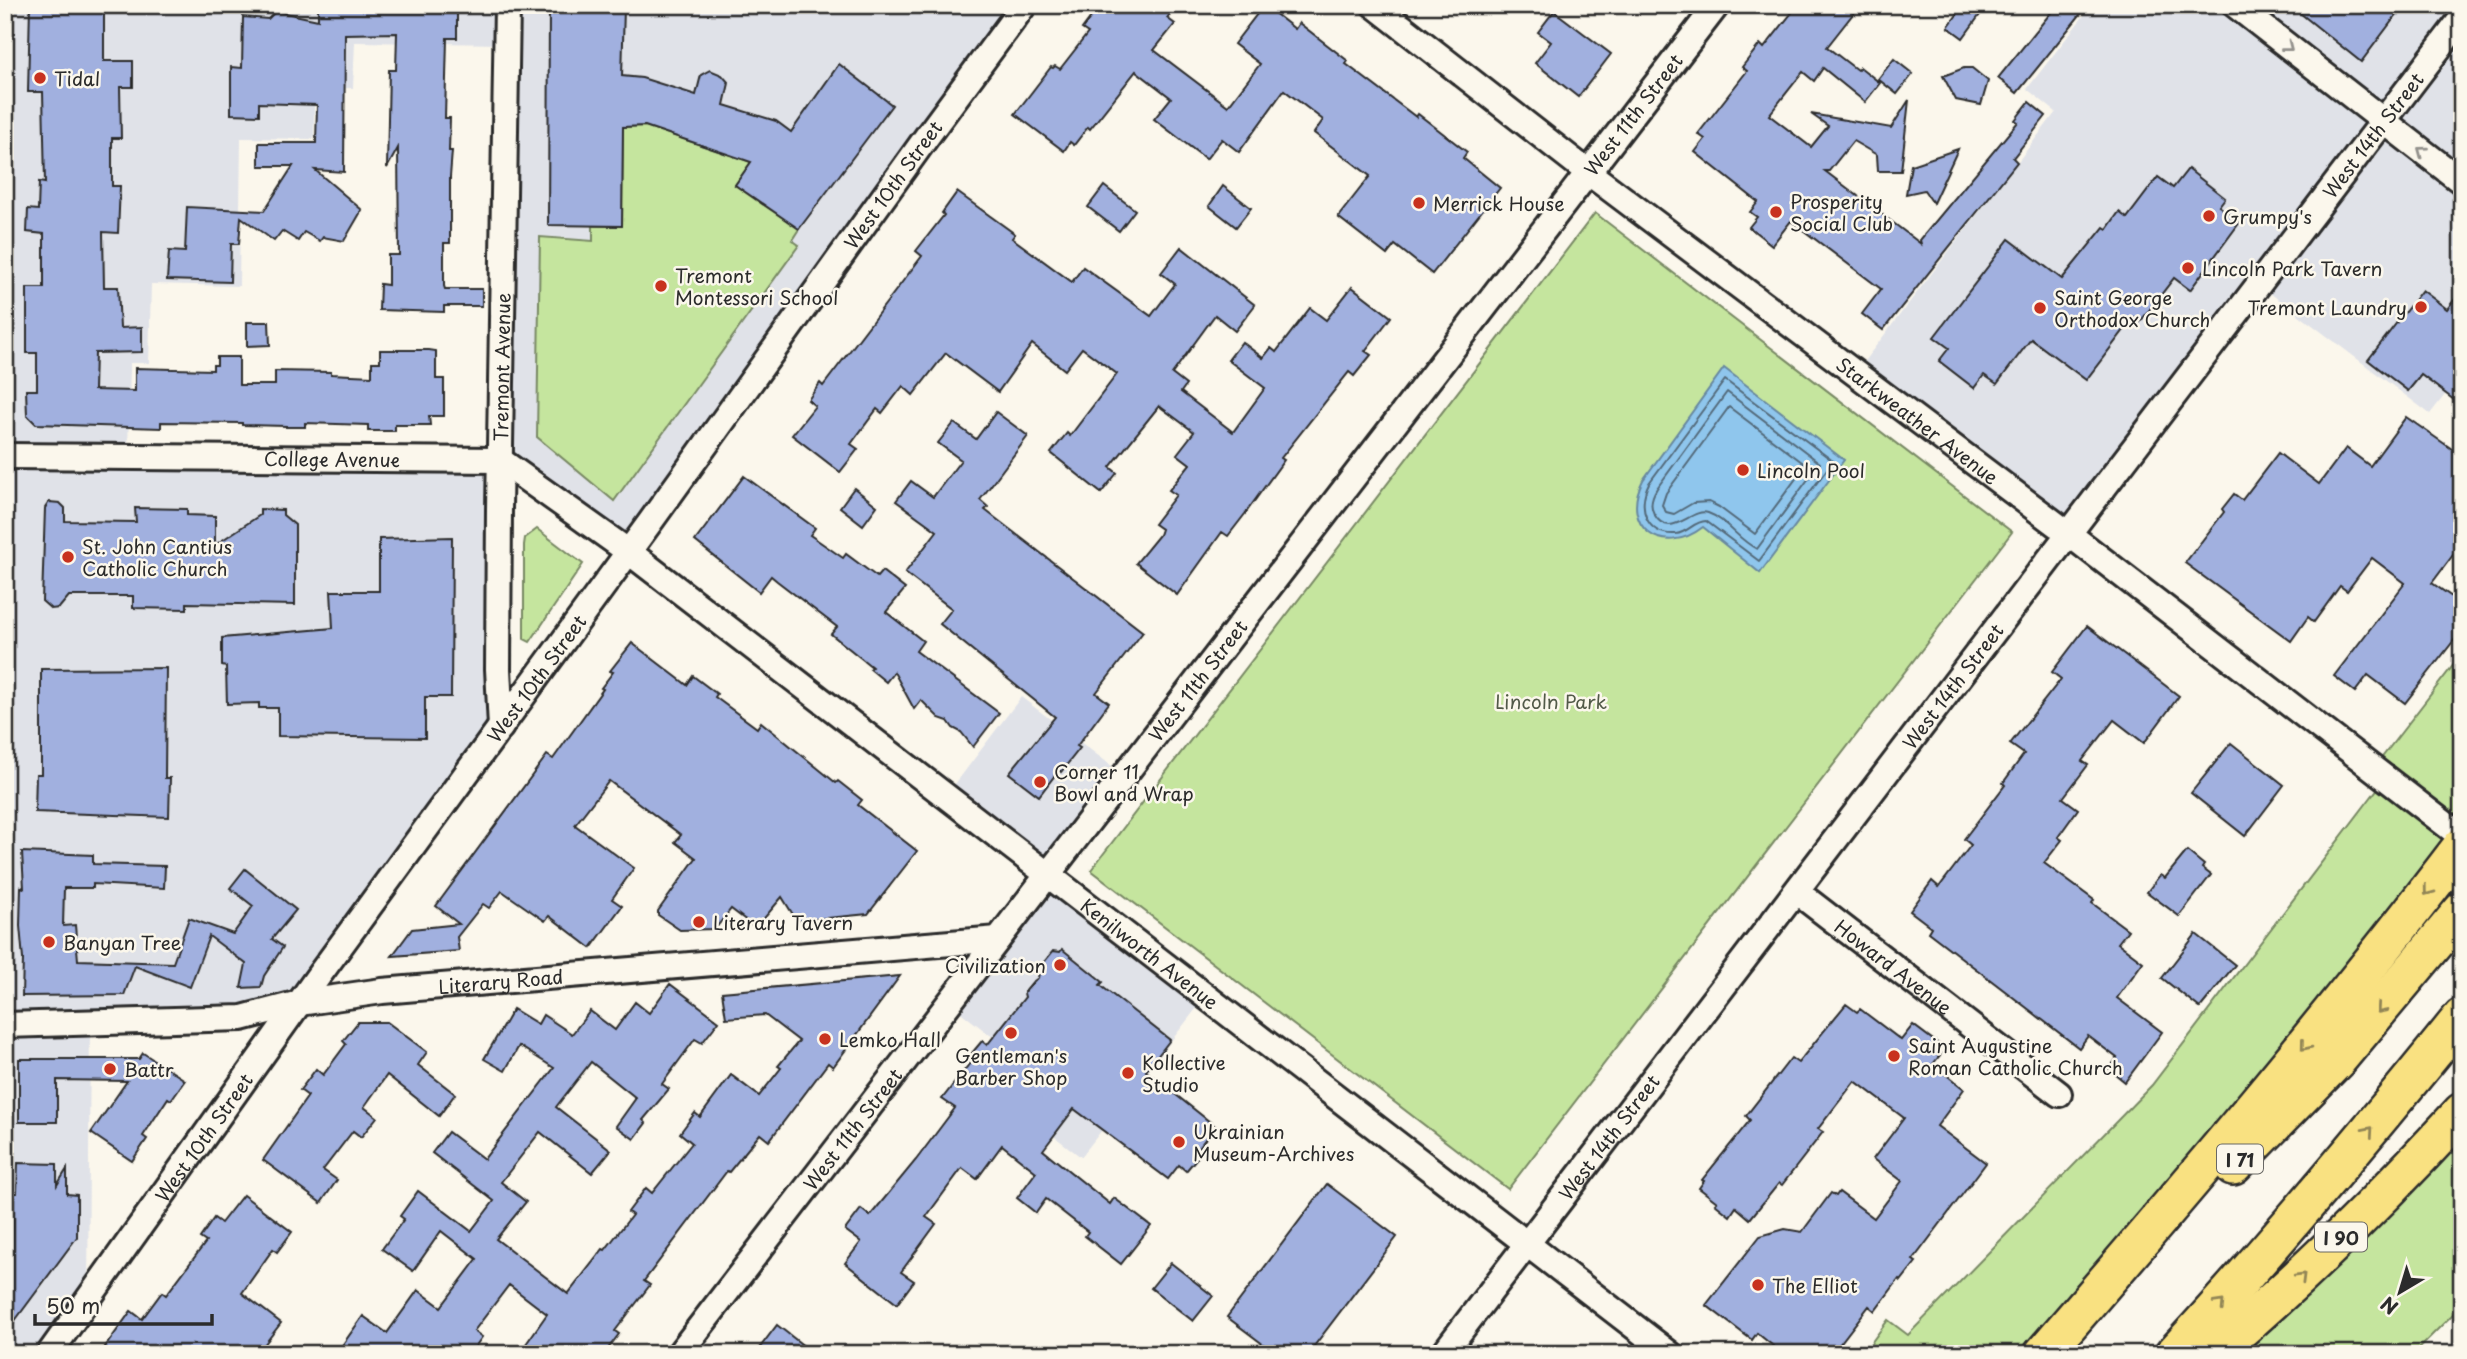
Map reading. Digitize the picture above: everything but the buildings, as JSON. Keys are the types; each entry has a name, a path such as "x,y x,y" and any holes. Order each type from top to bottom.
{"highway":[{"path":"2043,1354 2291,1063 2462,846"},
{"name":"I 71","path":"2049,1354 2339,1058 2462,911"},
{"path":"2174,1354 2378,1121 2462,1017"},
{"name":"I 90","path":"2213,1354 2281,1296 2407,1172 2462,1112"}],"street":[{"name":"Tremont Avenue","path":"501,727 498,669 507,5"},
{"name":"West 10th Street","path":"49,1354 299,1003 1024,5"},
{"name":"Starkweather Avenue","path":"1374,5 1589,173 2069,534 2462,837"},
{"name":"West 11th Street","path":"679,1354 1717,5"},
{"path":"2235,5 2462,182"},
{"name":"West 14th Street","path":"1443,1354 2462,18"},
{"name":"College Avenue","path":"5,456 500,460"},
{"path":"500,460 629,552"},
{"name":"Kenilworth Avenue","path":"629,552 1670,1354"},
{"name":"Howard Avenue","path":"1797,892 2059,1094"},
{"name":"Literary Road","path":"5,1025 242,1018 299,1003 382,990 998,939"}],"shaded area":[{"path":"5,5 1024,5 629,552 500,460 501,727 299,1003 90,1023 88,1299 49,1354 5,1354","holes":["355,42 506,44 499,460 128,456 130,363 149,363 151,284 239,286 241,138 314,139 314,88 353,88"]},
{"path":"2092,5 2462,5 2462,373 2430,414 2258,284 2069,534 1855,373 2056,112 2027,89"},
{"path":"1021,697 1125,776 1049,875 1206,996 1081,1157 1007,1100 1031,1067 949,1003 1048,875 946,796"}],"green space":[{"path":"645,126 751,162 735,185 799,229 792,240 799,245 614,501 537,437 540,237 593,241 593,226 622,226 623,127"},
{"name":"Lincoln Park","path":"1595,213 2012,532 1508,1189 1091,870"},
{"path":"537,529 583,564 530,642 524,639 524,545 525,538"},
{"path":"2462,654 2462,846 2043,1354 1863,1354 1888,1320 1908,1335 2152,1085 2385,779 2373,769"},
{"path":"2462,1112 2462,1305 2413,1354 2213,1354"}],"water":[{"name":"Lincoln Pool","path":"1724,368 1844,460 1760,573 1703,527 1688,536 1673,540 1660,538 1649,533 1641,524 1636,511 1637,497 1643,480"}],"place":[{"name":"Tidal","path":"40,78"},
{"name":"Merrick House","path":"1419,203"},
{"name":"Prosperity Social Club","path":"1776,212"},
{"name":"Grumpy's","path":"2209,216"},
{"name":"Lincoln Park Tavern","path":"2188,268"},
{"name":"Tremont Montessori School","path":"661,286"},
{"name":"Tremont Laundry","path":"2421,307"},
{"name":"Saint George Orthodox Church","path":"2040,308"},
{"name":"Lincoln Pool","path":"1743,470"},
{"name":"St. John Cantius Catholic Church","path":"68,557"},
{"name":"Corner 11 Bowl and Wrap","path":"1040,782"},
{"name":"Literary Tavern","path":"699,922"},
{"name":"Banyan Tree","path":"49,942"},
{"name":"Civilization","path":"1060,965"},
{"name":"Gentleman's Barber Shop","path":"1011,1033"},
{"name":"Lemko Hall","path":"825,1039"},
{"name":"Saint Augustine Roman Catholic Church","path":"1894,1056"},
{"name":"Battr","path":"110,1069"},
{"name":"Kollective Studio","path":"1128,1073"},
{"name":"Ukrainian Museum-Archives","path":"1179,1142"},
{"name":"The Elliot","path":"1758,1285"}]}
